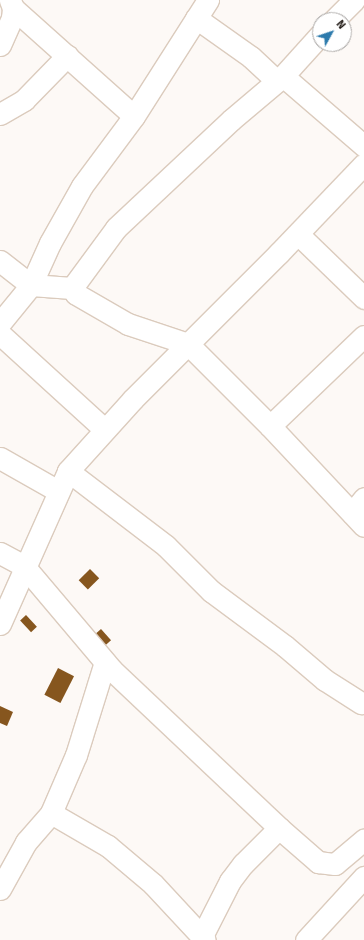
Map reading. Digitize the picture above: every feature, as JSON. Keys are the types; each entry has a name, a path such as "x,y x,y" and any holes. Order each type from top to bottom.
{"street":[{"path":"0,323 31,285 50,243 82,186 134,116 208,0"},
{"path":"342,12 354,0"},
{"path":"11,4 134,116"},
{"path":"0,45 12,18 11,4"},
{"path":"196,18 280,79 364,146"},
{"path":"72,288 116,228 231,120 280,79 312,44"},
{"path":"0,114 24,100 67,56"},
{"path":"0,624 24,566 68,471 104,429 298,234 364,164"},
{"path":"298,234 364,298"},
{"path":"0,261 31,285 72,288"},
{"path":"72,288 76,294 128,324 188,344 270,426 360,512"},
{"path":"0,334 104,429"},
{"path":"270,426 364,336"},
{"path":"0,458 58,491"},
{"path":"68,471 166,546 211,591 285,646 325,680 363,702"},
{"path":"0,553 24,566 105,662 279,828 318,862 335,864 364,840"},
{"path":"0,889 26,842 51,813 76,755 105,662"},
{"path":"51,813 108,846 153,884 204,938 230,882 243,864 279,828"},
{"path":"306,940 364,877"}],"building":[{"path":"90,569 99,578 88,590 79,580"},
{"path":"26,615 37,627 31,632 20,620"},
{"path":"101,629 111,640 105,646 95,634"},
{"path":"58,668 74,676 60,703 44,695"},
{"path":"0,706 13,712 7,726 0,723"}]}
